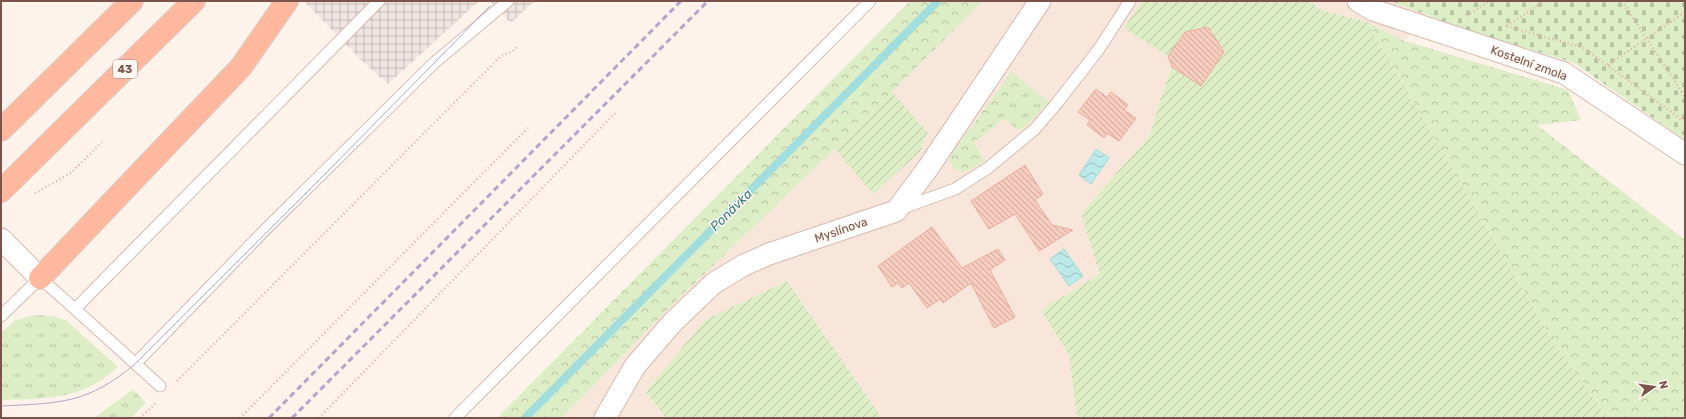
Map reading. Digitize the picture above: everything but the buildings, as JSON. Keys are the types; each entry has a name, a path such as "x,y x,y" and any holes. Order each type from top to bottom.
{"highway":[{"path":"1,130 132,1"},
{"name":"43","path":"1,192 194,1"},
{"path":"40,278 241,67 287,1"}],"street":[{"path":"896,211 928,168 1040,1"},
{"name":"Kostelní zmola","path":"1358,1 1373,10 1564,73 1685,154"},
{"name":"Myslínova","path":"605,418 635,366 673,322 714,283 744,265 769,254 896,211"},
{"path":"1,239 40,278"}],"lane":[{"path":"75,309 379,1"},
{"path":"136,363 264,231 434,63 508,1"},
{"path":"455,418 870,1"},
{"path":"896,211 955,189 988,168 1035,129 1099,49 1130,1"},
{"path":"1,316 40,278 160,386"}],"path":[{"path":"1461,14 1467,16 1489,1"},
{"path":"1506,26 1544,1"},
{"path":"1622,1 1685,97"},
{"path":"1608,65 1685,12"},
{"path":"176,382 501,56 513,51 517,47"},
{"path":"319,418 616,112"},
{"path":"240,418 528,128"},
{"path":"30,196 72,173 102,142"},
{"path":"140,418 160,399"}],"shaded area":[{"path":"304,1 479,1 388,84 362,61"},
{"path":"490,1 534,1 511,23"},
{"path":"983,1 1390,1 1425,14 1405,41 1367,22 1318,9 1172,67 1160,100 1150,135 1081,214 1101,274 1041,310 1069,355 1077,418 882,418 787,281 646,392 666,418 562,418 675,302 835,149"}],"green space":[{"path":"910,1 983,1 835,149 675,302 562,418 497,418"},
{"path":"1142,1 1312,1 1318,9 1367,22 1553,341 1608,418 1077,418 1069,355 1041,310 1100,274 1081,214 1150,135 1160,100 1172,67 1168,56 1124,28"},
{"path":"1390,1 1685,1 1685,140 1574,63 1470,31"},
{"path":"1367,22 1405,41 1568,90 1581,120 1537,125 1685,240 1685,418 1608,418 1553,341"},
{"path":"1012,71 1023,81 974,143 985,161 966,172 954,168 950,160 950,156"},
{"path":"1023,81 1049,102 1023,129 1016,129 1004,119 974,143"},
{"path":"892,92 928,133 920,152 873,194 835,149"},
{"path":"787,281 882,418 666,418 646,392 705,320"},
{"path":"33,315 54,316 67,321 118,367 103,379 71,394 48,398 1,400 1,333 14,321"},
{"path":"133,389 146,403 131,418 94,418"}],"water":[{"path":"1096,149 1109,158 1091,184 1079,175"},
{"path":"1064,249 1083,276 1069,286 1050,259"}],"waterway":[{"name":"Ponávka","path":"525,418 938,1"}],"tram line":[{"path":"1,406 41,404 73,399 103,387 136,363 490,6"}],"railway":[{"path":"269,418 681,1"},
{"path":"292,418 708,1"}]}
